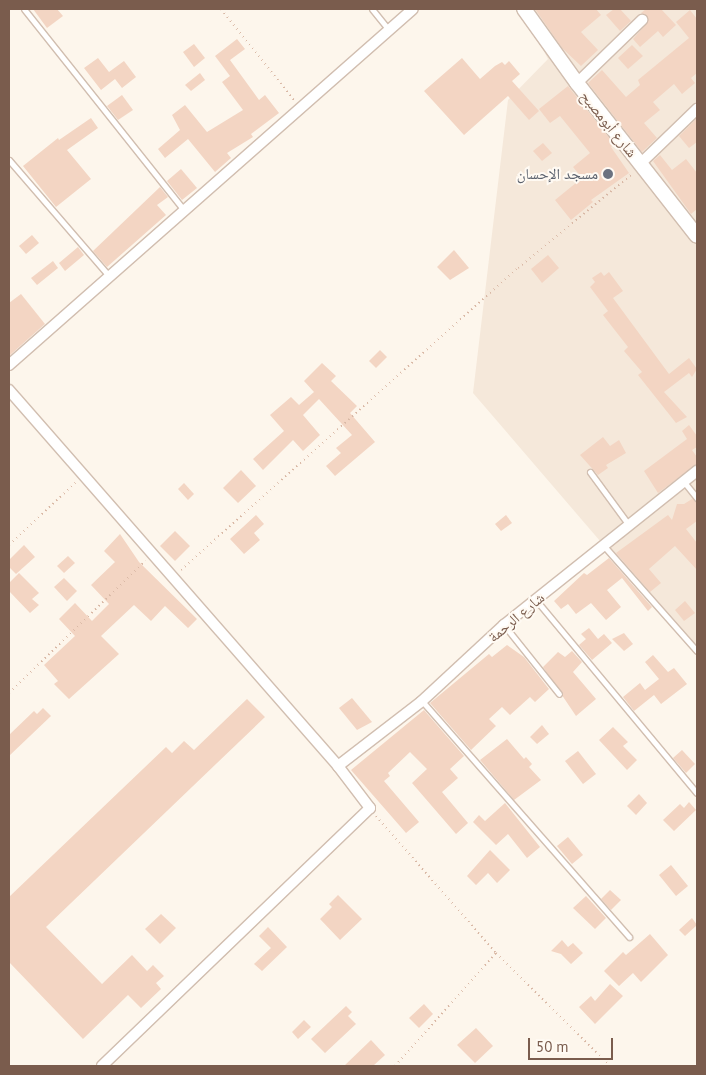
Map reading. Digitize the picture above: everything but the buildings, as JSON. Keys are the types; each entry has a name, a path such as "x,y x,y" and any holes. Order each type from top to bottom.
{"street":[{"path":"9,365 388,29 413,9"},
{"name":"شارع أبومصبح","path":"524,9 577,83 697,236"},
{"path":"577,83 642,20"},
{"path":"641,163 697,110"},
{"path":"9,390 151,556 338,766 370,808 102,1066"},
{"name":"شارع الرحمة","path":"338,766 422,700 504,625 697,471"}],"lane":[{"path":"24,9 184,210"},
{"path":"372,9 388,29"},
{"path":"9,160 109,276"},
{"path":"590,472 630,525"},
{"path":"684,482 697,498"},
{"path":"604,546 697,651"},
{"path":"536,600 697,793"},
{"path":"504,625 558,694"},
{"path":"422,700 629,937"}],"path":[{"path":"221,9 300,107"},
{"path":"172,579 518,268 634,173 641,163"},
{"path":"9,546 83,476"},
{"path":"9,693 151,556"},
{"path":"370,808 496,953 610,1066"},
{"path":"395,1066 496,953"}],"shaded area":[{"path":"521,9 697,9 697,654 473,393 508,100 548,59"}],"place":[{"name":"مسجد الإحسان","path":"608,174"}]}
